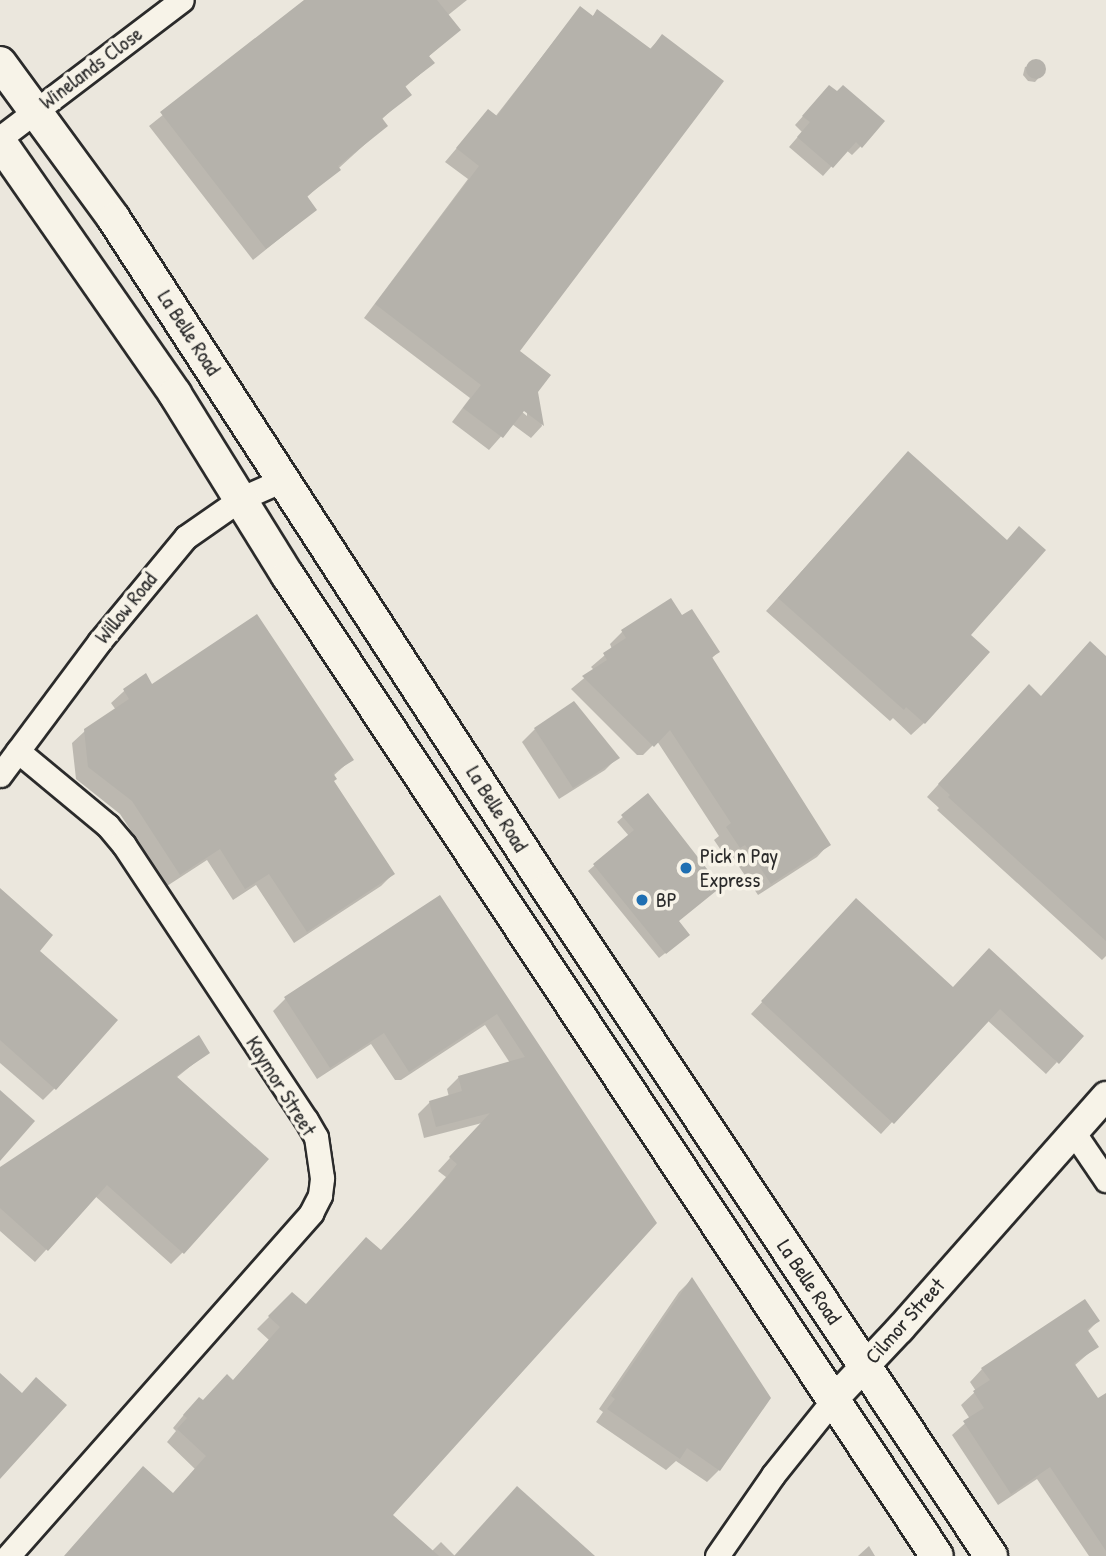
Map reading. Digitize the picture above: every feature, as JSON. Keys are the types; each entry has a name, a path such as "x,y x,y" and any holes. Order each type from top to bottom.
{"main road":[{"name":"La Belle Road","path":"0,63 114,219 285,479 548,889 991,1556"},
{"name":"La Belle Road","path":"0,140 123,317 242,498 288,576 937,1556"}],"street":[{"name":"Winelands Close","path":"0,140 182,0"},
{"name":"Willow Road","path":"0,775 165,560 210,517 242,498 285,479"},
{"name":"Kaymor Street","path":"8,1556 311,1213 320,1195 322,1178 316,1136 124,845 88,809 18,751"},
{"name":"Cilmor Street","path":"717,1556 773,1475 833,1400 1106,1096"},
{"path":"1074,1133 1106,1180"}],"building":[{"path":"304,0 437,0 461,30 429,56 435,63 405,86 412,95 382,118 388,126 338,166 341,170 307,196 317,210 266,249 160,112"},
{"path":"580,6 593,16 597,9 651,49 662,34 724,81 520,351 551,375 538,392 544,426 524,411 503,438 463,408 481,385 375,304 479,166 456,148 488,109 497,116"},
{"path":"1032,59 1040,59 1046,69 1040,79 1032,79 1026,73 1026,65"},
{"path":"829,85 837,91 843,85 885,121 862,148 856,142 833,168 797,137 810,122 802,116"},
{"path":"908,451 1007,540 1019,526 1046,550 971,635 990,652 925,724 906,707 904,710 778,598"},
{"path":"671,598 682,615 692,609 720,652 712,657 831,845 771,884 745,845 740,848 726,827 731,823 670,730 654,747 582,676 607,660 603,653 626,638 621,630"},
{"path":"257,614 354,760 333,773 337,779 334,781 395,874 307,932 269,874 245,889 220,849 180,875 132,801 88,767 84,729 129,699 123,689 146,673 152,684"},
{"path":"1090,641 1106,656 1106,941 948,797 950,795 938,784 1029,684 1041,696"},
{"path":"574,701 620,758 573,788 534,728"},
{"path":"648,793 721,887 679,921 690,935 666,954 593,864 634,830 621,815"},
{"path":"0,888 53,935 40,951 118,1020 56,1090 0,1040"},
{"path":"440,895 657,1223 393,1515 439,1556 64,1556 143,1466 173,1493 206,1456 177,1429 187,1418 183,1415 199,1397 203,1400 227,1374 233,1380 280,1327 268,1316 292,1292 306,1304 366,1237 381,1250 438,1188 457,1164 449,1157 490,1113 436,1127 429,1101 462,1091 458,1076 525,1057 497,1014 409,1072 384,1033 330,1068 284,997"},
{"path":"856,898 953,987 989,948 1084,1036 1059,1064 1000,1009 894,1124 761,1001"},
{"path":"199,1035 210,1053 176,1076 269,1159 184,1254 107,1185 48,1251 0,1208 0,1167"},
{"path":"0,1090 35,1121 0,1161"},
{"path":"692,1277 771,1398 720,1471 687,1448 680,1459 607,1409 615,1399 611,1396"},
{"path":"1085,1299 1100,1321 1087,1329 1099,1347 1074,1363 1098,1398 1106,1393 1106,1551 1050,1467 1011,1494 963,1421 984,1408 973,1391 990,1380 981,1368"},
{"path":"0,1373 22,1393 36,1377 67,1405 0,1479"},
{"path":"517,1486 595,1556 454,1556"}],"place":[{"name":"Pick n Pay Express","path":"686,868"},
{"name":"BP","path":"642,900"}]}
